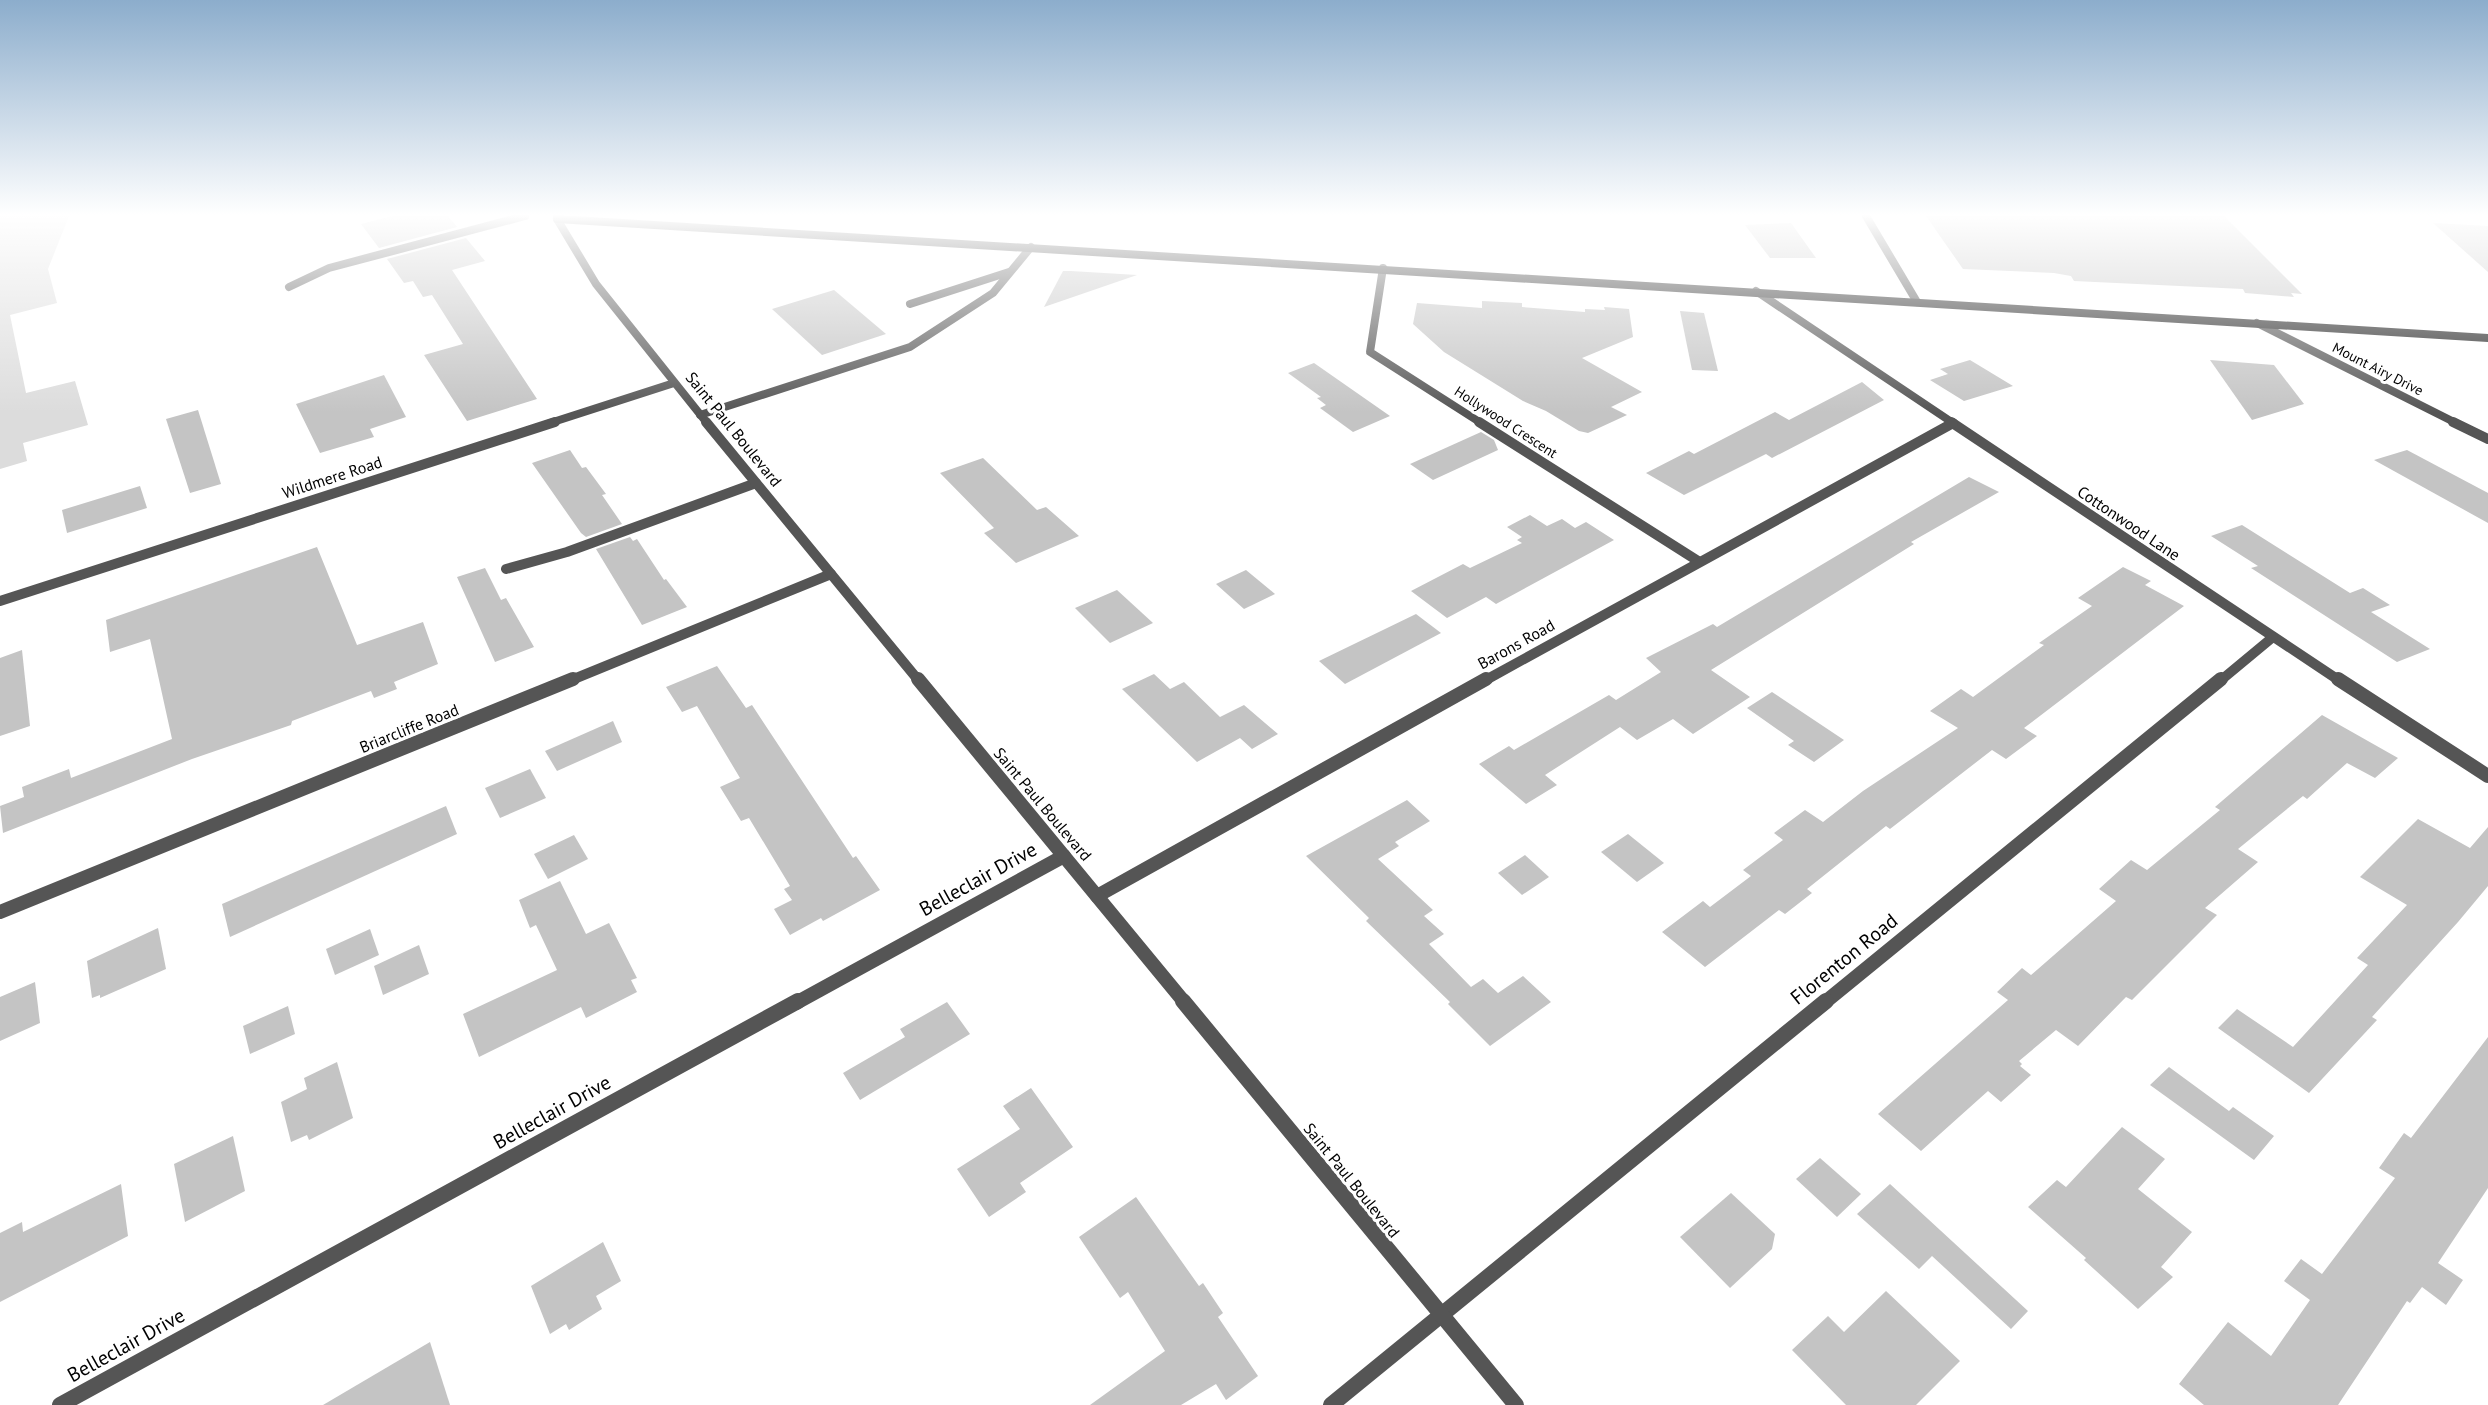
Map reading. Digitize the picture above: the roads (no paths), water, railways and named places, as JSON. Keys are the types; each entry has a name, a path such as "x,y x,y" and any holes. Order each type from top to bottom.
{"main road":[{"path":"1603,282 2488,338"}],"street":[{"path":"289,287 300,282"},
{"name":"Saint Paul Boulevard","path":"593,282 700,415 1516,1405"},
{"path":"910,304 981,282"},
{"path":"700,415 910,347 993,292 1002,282"},
{"name":"Hollywood Crescent","path":"1381,282 1370,352 1698,561"},
{"path":"1905,282 1917,302"},
{"name":"Cottonwood Lane","path":"1756,291 2273,637 2488,776"},
{"name":"Mount Airy Drive","path":"2257,323 2488,439"},
{"name":"Wildmere Road","path":"0,601 674,383"},
{"name":"Barons Road","path":"1097,896 1698,561 1953,423"},
{"path":"506,569 567,552 756,483"},
{"name":"Briarcliffe Road","path":"0,912 831,574"},
{"name":"Florenton Road","path":"1331,1405 1440,1313 2273,637"},
{"name":"Belleclair Drive","path":"60,1405 1064,856"}]}
